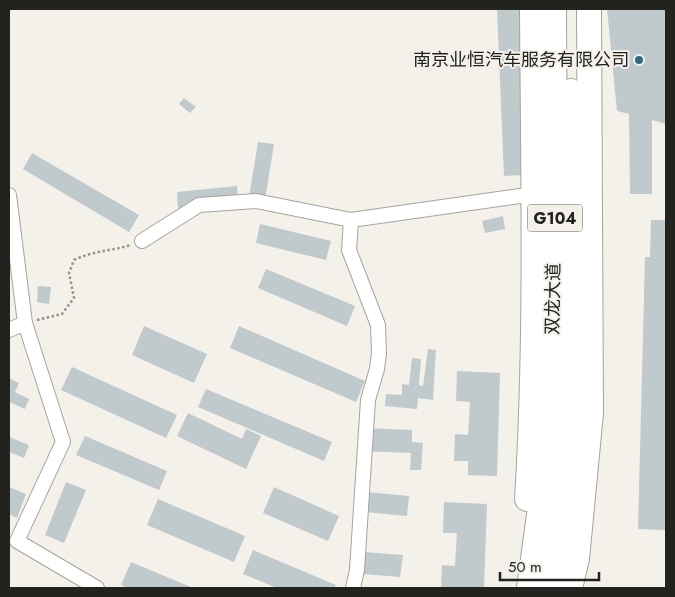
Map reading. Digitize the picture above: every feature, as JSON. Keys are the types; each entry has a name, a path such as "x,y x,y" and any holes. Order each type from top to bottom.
{"highway":[{"name":"双龙大道","path":"521,588 534,392 535,257 532,9"},
{"name":"双龙大道","path":"529,588 560,427 554,225 554,9"},
{"name":"双龙大道","path":"553,588 560,427 573,315 569,9"},
{"name":"双龙大道","path":"570,588 577,559 590,412 589,9"}],"street":[{"path":"142,241 199,205 256,201 351,220 534,194"},
{"path":"9,195 25,323 63,442 17,541 97,588"},
{"path":"351,220 349,250 378,325 379,353 377,369 368,400 357,570 353,588"},
{"path":"9,330 25,323"}],"path":[{"path":"25,323 62,314 74,298 69,273 74,260 88,253 115,250 142,241"}],"building":[{"path":"497,9 542,9 550,174 504,176"},
{"name":"南京业恒汽车服务有限公司","path":"607,9 666,9 666,124 652,120 652,194 630,194 629,114 617,111"},
{"path":"184,98 196,107 190,113 179,104"},
{"path":"258,142 274,144 265,200 249,197"},
{"path":"32,153 139,215 129,232 23,169"},
{"path":"237,186 238,202 178,209 177,192"},
{"path":"503,216 505,229 485,233 482,221"},
{"path":"651,220 666,220 666,530 638,529 645,257 650,257"},
{"path":"260,224 331,241 326,260 256,243"},
{"path":"266,269 355,306 347,326 258,288"},
{"path":"38,286 51,287 49,304 37,302"},
{"path":"144,326 207,354 194,383 132,355"},
{"path":"239,326 365,381 356,402 230,348"},
{"path":"428,349 436,350 433,400 418,398 417,409 385,406 386,394 402,395 402,384 409,385 412,358 421,359 419,385 423,386"},
{"path":"72,367 177,415 166,438 61,390"},
{"path":"457,371 500,373 497,476 468,475 468,461 454,461 455,434 468,435 470,402 456,401"},
{"path":"9,378 19,383 15,392 29,399 25,409 9,402"},
{"path":"206,389 332,442 324,461 198,407"},
{"path":"188,413 242,439 246,429 261,436 246,469 177,436"},
{"path":"360,428 412,430 412,442 423,443 421,470 410,470 411,453 359,451"},
{"path":"85,436 167,471 159,490 76,455"},
{"path":"9,437 29,445 24,458 9,452"},
{"path":"66,482 86,490 64,543 45,535"},
{"path":"9,487 26,494 17,518 9,514"},
{"path":"274,487 339,516 328,541 263,513"},
{"path":"356,491 409,496 407,516 354,511"},
{"path":"158,499 245,536 234,562 147,525"},
{"path":"444,502 487,504 484,588 441,588 442,565 455,566 457,533 443,533"},
{"path":"253,550 336,585 334,588 277,588 243,574"},
{"path":"351,551 403,555 400,577 349,573"},
{"path":"131,562 193,588 128,588 121,585"}],"place":[{"name":"南京业恒汽车服务有限公司","path":"639,60"}]}
